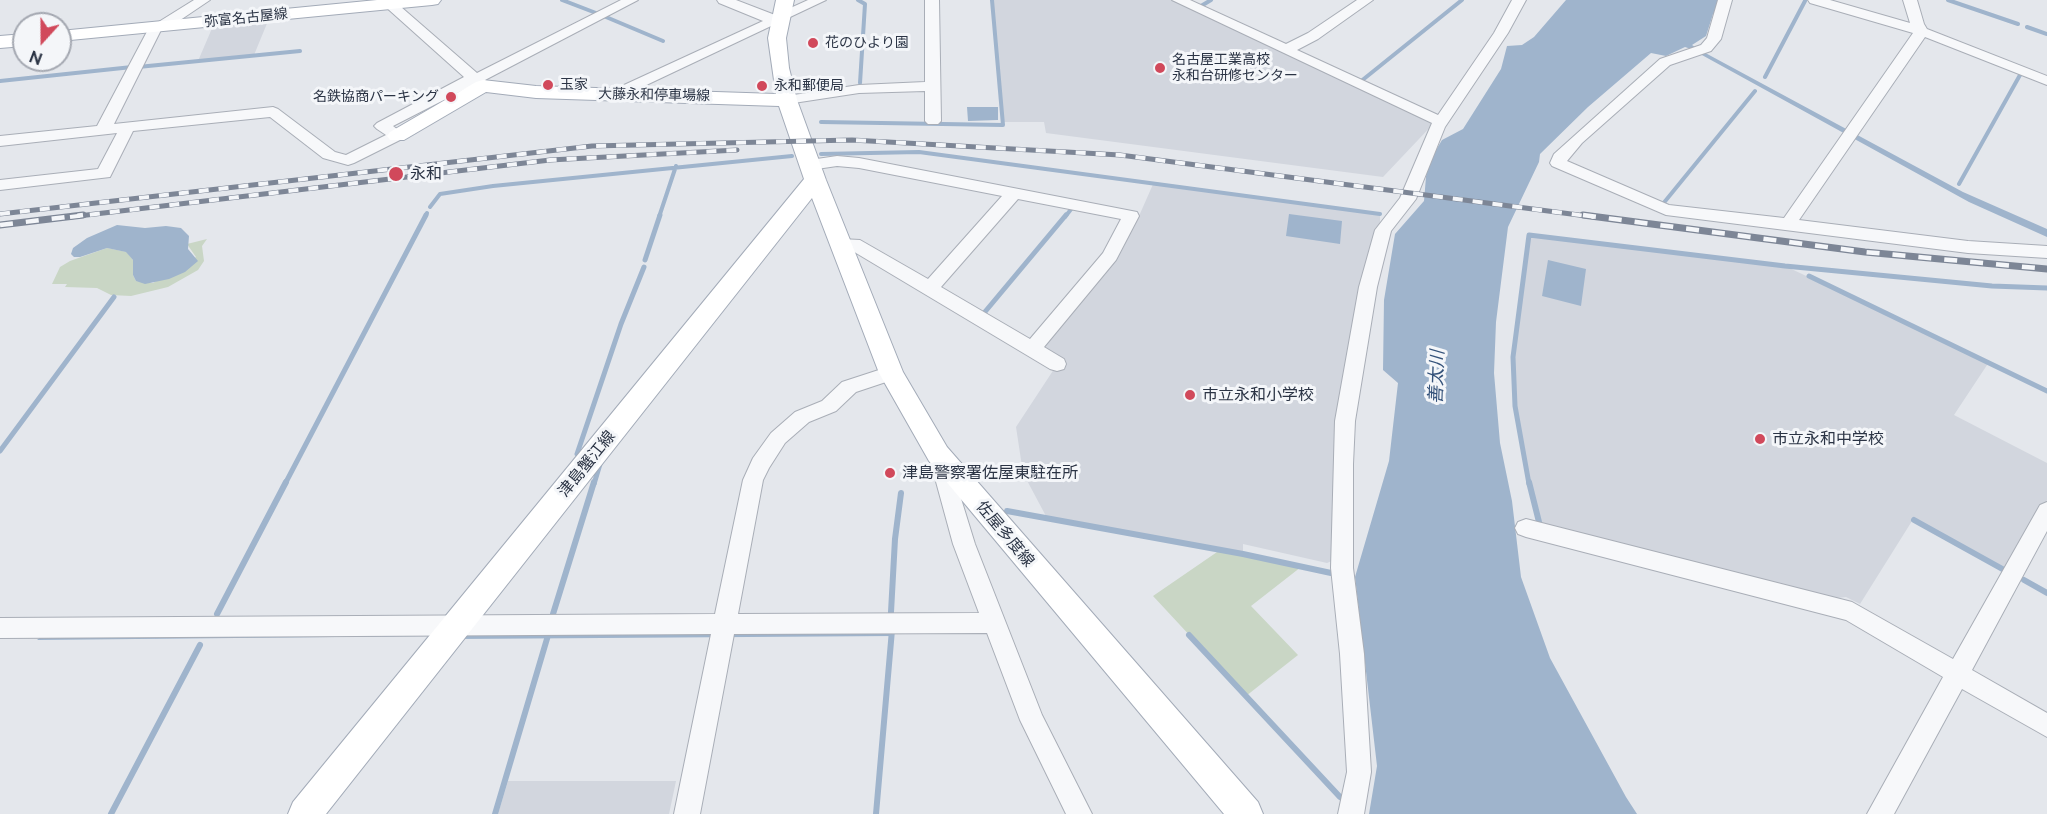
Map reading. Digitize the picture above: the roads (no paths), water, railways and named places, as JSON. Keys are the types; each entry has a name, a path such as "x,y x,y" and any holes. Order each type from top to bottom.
{"main road":[{"name":"弥富名古屋線","path":"72,35 389,2 432,0"},
{"path":"779,13 777,38 780,68 788,100 813,172"},
{"name":"大藤永和停車場線","path":"478,81 536,92 788,100"},
{"path":"397,136 478,81"},
{"name":"佐屋多度線","path":"813,172 891,373 938,454 1246,814"},
{"name":"津島蟹江線","path":"305,814 813,172"}],"street":[{"path":"103,130 159,27 203,0"},
{"path":"389,2 478,81 631,0"},
{"path":"723,0 779,13"},
{"path":"616,94 779,13 819,0"},
{"path":"932,0 933,121"},
{"path":"1179,0 1441,122"},
{"path":"1288,50 1366,0"},
{"path":"1351,814 1359,772 1352,654 1342,568 1345,421 1368,287 1383,230 1408,199 1427,148 1441,122 1501,33 1519,0"},
{"path":"1725,0 1714,39 1706,48 1665,62 1577,140 1560,157 1558,163 1666,210 1968,247 2047,252"},
{"path":"1815,0 1922,31 2047,81"},
{"path":"1910,0 1917,25 1922,31"},
{"path":"1788,224 1922,31"},
{"path":"788,100 859,88 933,86"},
{"path":"0,141 273,112 329,155 348,160 397,136"},
{"path":"0,185 104,173 128,127"},
{"path":"813,172 837,161 859,163 1131,216 1110,256 1032,349"},
{"path":"930,288 1013,194"},
{"path":"841,245 854,244 1057,364"},
{"path":"687,814 753,480 769,451 788,428 802,417 829,406 849,387 891,373"},
{"path":"938,454 964,544 1032,720 1079,814"},
{"path":"1880,814 2047,511"},
{"path":"1526,528 1852,612 2047,726"},
{"path":"0,628 457,624 724,631 995,623"}],"water":[{"name":"善太川","path":"1566,0 1718,0 1719,8 1713,14 1706,36 1692,45 1963,192 2047,229 2047,237 1969,202 1691,49 1685,47 1666,56 1651,53 1588,107 1540,154 1539,162 1508,227 1496,322 1494,373 1500,443 1512,501 1521,577 1550,658 1637,814 1369,814 1377,766 1355,577 1389,461 1398,383 1383,370 1384,300 1395,234 1424,201 1427,165 1442,140 1463,129 1501,69 1507,46 1522,45 1534,37"},
{"path":"967,107 998,107 998,120 968,121"},
{"path":"1289,214 1342,221 1340,244 1286,236"},
{"path":"117,225 181,228 189,236 188,249 198,261 185,272 169,279 145,284 136,281 133,275 133,260 126,252 107,248 80,257 74,257 71,254 73,248 87,238"},
{"path":"1548,260 1586,269 1581,306 1542,296"},
{"path":"893,629 893,636 456,639 462,633"},
{"path":"439,632 435,636 37,640 43,635"}],"waterway":[{"path":"562,0 596,13"},
{"path":"858,0 865,4 860,83"},
{"path":"821,122 1003,125 992,0"},
{"path":"1201,6 1211,0"},
{"path":"1360,82 1462,0"},
{"path":"1948,0 2018,24"},
{"path":"1765,77 1805,1"},
{"path":"606,17 663,41"},
{"path":"2027,27 2047,34"},
{"path":"138,67 300,51"},
{"path":"0,81 132,67"},
{"path":"1959,184 2020,75"},
{"path":"1662,205 1755,91"},
{"path":"821,154 919,152 1380,214"},
{"path":"675,168 792,156"},
{"path":"430,207 440,194 493,186 675,168"},
{"path":"659,217 675,168"},
{"path":"1065,217 1072,208"},
{"path":"285,484 426,215"},
{"path":"645,260 660,215"},
{"path":"984,313 1066,215"},
{"path":"1529,484 1515,406 1513,357 1529,235 1785,266 1992,286 2047,288"},
{"path":"577,454 621,324 644,267"},
{"path":"1809,276 2047,391"},
{"path":"0,451 114,297"},
{"path":"594,484 600,464"},
{"path":"217,614 286,482"},
{"path":"553,614 594,482"},
{"path":"1529,482 1540,526"},
{"path":"891,612 895,539 901,493"},
{"path":"1007,511 1243,554 1331,573"},
{"path":"1914,520 2006,571"},
{"path":"2024,580 2047,593"},
{"path":"876,814 892,630"},
{"path":"495,814 549,632"},
{"path":"1189,635 1340,797"},
{"path":"111,814 200,645"}],"railway":[{"path":"0,214 592,146 852,140 1120,155 1594,217"},
{"path":"70,217 550,160 737,150"},
{"path":"0,225 83,215"},
{"path":"1583,215 1865,252 2047,269"}],"place":[{"name":"花のひより園","path":"813,43"},
{"name":"名古屋工業高校 永和台研修センター","path":"1160,68"},
{"name":"玉家","path":"548,85"},
{"name":"永和郵便局","path":"762,86"},
{"name":"名鉄協商パーキング","path":"451,97"},
{"name":"永和","path":"396,174"},
{"name":"市立永和小学校","path":"1190,395"},
{"name":"市立永和中学校","path":"1760,439"},
{"name":"津島警察署佐屋東駐在所","path":"890,473"}]}
